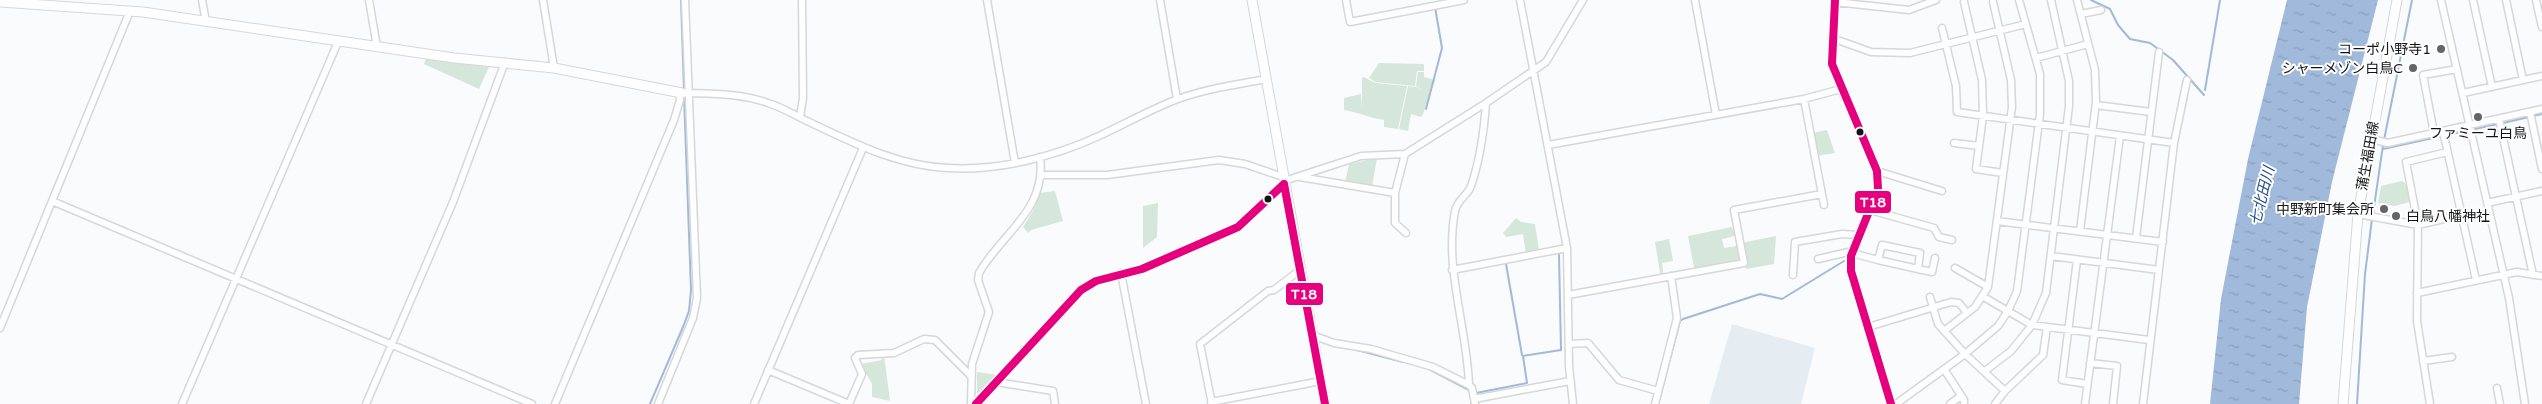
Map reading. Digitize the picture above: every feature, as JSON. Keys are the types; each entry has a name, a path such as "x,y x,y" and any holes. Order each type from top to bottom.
{"street":[{"path":"202,0 206,22"},
{"path":"369,0 377,47"},
{"path":"543,0 554,68"},
{"path":"658,404 694,318 697,298 685,93 685,0"},
{"path":"800,118 803,98 802,0"},
{"path":"987,0 1015,163"},
{"path":"1160,0 1177,99"},
{"path":"1252,0 1325,404"},
{"path":"1346,0 1350,22 1464,0"},
{"path":"1520,0 1567,248 1570,380 1573,404"},
{"path":"976,404 1076,294 1096,281 1120,273 1142,269 1238,227 1284,181 1361,156 1405,154 1486,104 1546,62 1583,0"},
{"path":"1695,0 1716,115"},
{"path":"1892,404 1851,271 1853,252 1878,188 1877,171 1840,89 1832,64 1835,1 1909,10 1936,0"},
{"path":"1896,404 1965,354 1998,326 2008,311 2017,291 2039,125 2041,88 2036,58 2019,0"},
{"path":"1985,371 2011,352 2032,325 2046,293 2067,128 2069,81 2051,0"},
{"path":"2077,0 2095,70 2096,106 2080,231"},
{"name":"蒲生福田線","path":"2343,404 2358,214 2397,0"},
{"path":"2441,0 2503,275 2525,404"},
{"path":"2473,0 2492,87"},
{"path":"2506,0 2524,80"},
{"path":"2536,0 2542,27"},
{"path":"0,2 130,11 454,58 554,68 685,93 738,95 768,103 863,148 903,162 946,168 971,169 1015,163 1097,137 1177,99 1212,88 1266,79"},
{"path":"1964,2 1982,80 1983,116 1976,169 2003,173"},
{"path":"1944,331 1975,306 1988,287 2012,107 2010,80 1993,2"},
{"path":"2081,14 2101,10"},
{"path":"0,328 130,11"},
{"path":"1832,38 1871,52 1910,53 2026,24"},
{"path":"1942,28 1956,86 1957,112 2174,143"},
{"path":"182,404 338,42"},
{"path":"2036,58 2088,44"},
{"path":"2136,238 2146,139 2160,52"},
{"path":"366,404 453,202 505,62"},
{"path":"2434,133 2423,75 2457,69"},
{"path":"2463,93 2542,76"},
{"path":"2143,404 2149,340 2163,242 2174,143 2187,80"},
{"path":"1548,146 1804,99 1840,89"},
{"path":"555,404 674,120 680,100 685,93"},
{"path":"1804,99 1824,205"},
{"path":"1486,104 1485,125 1471,188 1458,201 1455,210 1452,270 1468,353 1469,384 1475,401 1570,380"},
{"path":"2096,106 2151,112"},
{"path":"2371,139 2384,142 2434,133 2443,134 2530,115 2542,109"},
{"path":"2530,115 2542,168"},
{"path":"2500,122 2534,275"},
{"path":"2443,134 2476,280"},
{"path":"2085,404 2120,136"},
{"path":"1954,143 1979,146"},
{"path":"754,404 863,148"},
{"path":"2430,404 2417,321 2418,225 2406,162 2447,152"},
{"path":"1405,154 1394,193 1395,223 1406,233"},
{"path":"971,404 972,364 989,312 978,280 979,273 1028,212 1042,175 1040,156"},
{"path":"1042,175 1107,175 1219,160 1245,164 1284,181"},
{"path":"1877,171 1942,191"},
{"path":"1298,177 1394,193"},
{"path":"2487,203 2542,191"},
{"path":"1568,295 1744,263 1734,210 1822,194"},
{"path":"52,201 236,277 532,404"},
{"path":"1870,210 1934,228 1939,237 1952,240"},
{"path":"2358,214 2418,225 2462,214"},
{"path":"1997,221 2163,242"},
{"path":"1793,275 1795,242 1842,234 1860,235"},
{"path":"1878,260 1882,244 1920,253 1918,269"},
{"path":"1452,270 1567,248"},
{"path":"1818,259 1853,252 1878,260 1932,272 1935,258"},
{"path":"2051,256 2159,270"},
{"path":"2077,260 2062,380 2087,384"},
{"path":"1955,268 1988,287"},
{"path":"1300,270 1274,290 1268,291 1200,344 1212,403 1321,381"},
{"path":"2417,293 2517,272 2542,276"},
{"path":"1120,273 1146,404"},
{"path":"1655,404 1677,318 1671,276"},
{"path":"1982,296 2032,325 2149,340"},
{"path":"1930,297 1938,324 1965,354 2005,391"},
{"path":"1868,326 1951,302 1959,304 1967,313"},
{"path":"1995,404 2005,391 2043,355 2047,327"},
{"path":"1312,335 1334,343 1371,349 1433,367 1469,384"},
{"path":"768,370 849,404 862,374 855,358 858,355 894,353 918,342 930,339 940,343 971,376"},
{"path":"1569,344 1588,343 1619,380 1658,392"},
{"path":"2423,361 2452,356"},
{"path":"2090,362 2117,366 2113,404"},
{"path":"1944,369 1962,396 1964,404"},
{"path":"996,382 1053,390 1055,404"},
{"path":"2497,388 2500,404"},
{"path":"1950,404 1962,396"}],"shaded area":[{"path":"1732,324 1815,348 1801,404 1709,404"}],"green space":[{"path":"426,59 489,67 479,89 424,64"},
{"path":"1379,63 1424,64 1424,71 1417,71 1415,86 1375,82 1369,78"},
{"path":"1418,72 1424,72 1424,77 1435,80 1421,117 1411,114 1408,131 1399,129 1408,86 1417,87 1427,93 1416,86"},
{"path":"1364,77 1375,83 1407,86 1398,129 1384,127 1384,120 1344,110 1344,98 1361,94 1362,108 1362,78"},
{"path":"1827,130 1835,153 1816,156 1812,133"},
{"path":"1377,158 1372,187 1345,183 1349,164"},
{"path":"2402,181 2406,184 2410,202 2394,206 2378,203 2381,186"},
{"path":"1055,191 1063,221 1031,230 1028,233 1023,227 1033,211 1039,193"},
{"path":"1158,203 1157,237 1143,248 1143,206"},
{"path":"1516,218 1521,222 1535,224 1539,250 1526,254 1523,234 1506,237 1503,233"},
{"path":"1732,227 1735,236 1722,239 1724,248 1737,246 1741,263 1695,273 1688,236"},
{"path":"1776,236 1774,264 1746,269 1741,243"},
{"path":"1669,239 1673,261 1662,263 1664,278 1661,279 1655,242"},
{"path":"882,355 884,355 890,401 872,397 872,384 861,364 882,360"},
{"path":"977,372 998,375 977,397"}],"water":[{"name":"七北田川","path":"2287,0 2378,0 2332,182 2307,307 2299,404 2210,404 2221,299 2248,159"}],"waterway":[{"path":"681,0 684,90"},
{"path":"2091,0 2110,9 2118,25 2130,39 2150,43 2173,60 2204,95"},
{"path":"2205,90 2220,0"},
{"path":"2384,140 2412,0"},
{"path":"1426,109 1442,48 1435,7"},
{"path":"650,404 689,311 691,290 684,95"},
{"path":"2503,123 2542,114"},
{"path":"2447,135 2498,124"},
{"path":"2383,149 2442,136"},
{"path":"2373,214 2383,145"},
{"path":"2357,404 2365,274 2372,219"},
{"path":"1476,393 1527,383 1523,356 1561,350 1559,255"},
{"path":"1659,401 1680,321 1760,294 1782,299 1844,261"},
{"path":"1506,264 1522,355"},
{"path":"1333,346 1348,348"},
{"path":"1357,350 1403,362"},
{"path":"1427,368 1469,390"},
{"path":"1471,397 1471,404"}],"transit line":[{"name":"T18","path":"1835,0 1832,64 1877,171 1878,189 1851,256 1851,271 1891,404"},
{"name":"T18","path":"1284,184 1325,404"},
{"name":"T18","path":"976,404 1081,290 1096,281 1142,269 1238,227 1284,184"}],"place":[{"name":"コーポ小野寺1","path":"2441,49"},
{"name":"シャーメゾン白鳥C","path":"2413,68"},
{"name":"ファミーユ白鳥","path":"2478,117"},
{"name":"中野新町集会所","path":"2384,209"},
{"name":"白鳥八幡神社","path":"2396,216"}]}
